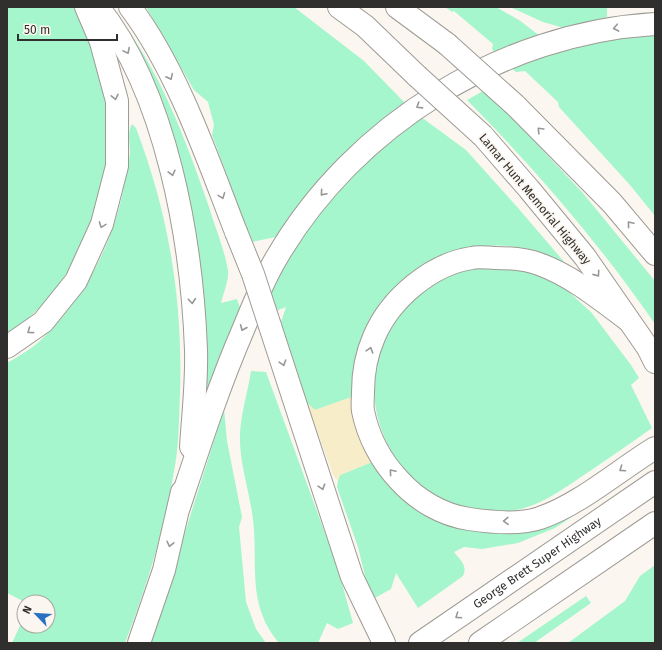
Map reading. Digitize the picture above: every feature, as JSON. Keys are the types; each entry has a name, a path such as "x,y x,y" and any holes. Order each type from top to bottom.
{"highway":[{"path":"7,347 43,322 76,281 102,224 117,166 117,101 101,42 86,7"},
{"path":"98,7 111,24 129,55 151,107 168,159 179,201 188,256 196,350 190,452 164,570 139,643"},
{"path":"130,7 157,50 184,104 253,274 342,550 365,606 384,643"},
{"name":"Lamar Hunt Memorial Highway","path":"339,7 365,26 483,136 585,257 648,348 655,362"},
{"path":"397,7 447,44 515,104 612,203 655,254"},
{"path":"179,506 229,362 276,259 303,216 366,147 408,113 453,86 503,60 566,38 630,25 655,24"},
{"path":"628,320 576,282 538,264 505,258 472,258 444,267 413,286 392,308 374,337 363,372 363,410 371,437 388,468 407,490 434,508 455,517 473,520 495,522 538,519 565,508 655,448"},
{"name":"George Brett Super Highway","path":"420,643 655,482"},
{"path":"480,643 655,523"}],"green space":[{"path":"7,7 76,7 106,95 108,137 105,169 98,202 87,233 72,263 54,291 32,315 7,334"},
{"path":"111,7 128,29 143,53 169,102 190,154 227,263 228,279 221,303 237,299 240,308 213,384 194,449 190,254"},
{"path":"146,7 294,7 364,61 405,103 352,149 320,182 304,200 276,237 252,242 212,135 214,125 208,102 194,90"},
{"path":"445,7 496,7 519,20 540,36 494,52 492,49 493,44 454,11 452,12"},
{"path":"510,7 607,7 607,17 564,28 543,22"},
{"path":"655,30 655,216 630,185 559,107 558,102 525,71 516,72 506,63 559,47"},
{"path":"483,91 514,120 582,192 655,281 655,324 612,265 566,208 467,100"},
{"path":"417,114 466,150 566,264 530,250 517,247 490,246 464,250 438,259 414,272 393,290 376,310 363,334 354,365 352,397 315,410 307,403 278,331 286,307 271,313 266,302 276,282 277,271 330,194"},
{"path":"132,124 136,128 157,193 172,258 179,325 179,430 175,466 161,534 141,600 125,643 12,643 16,634 56,634 56,594 16,594 16,598 7,593 7,363 23,354 46,335 74,303 96,266 113,227 119,207 129,161 130,127"},
{"path":"477,266 523,267 560,284 591,312 639,378 631,385 652,428 598,466 554,494 526,508 509,512 487,512 473,510 459,506 431,493 409,474 391,451 380,424 374,396 376,366 384,338 400,311 416,295 435,282 455,273"},
{"path":"251,371 266,372 337,566 353,623 338,629 327,623 318,643 279,643 268,627 261,612 257,596 252,512 242,464 240,444 242,418"},
{"path":"224,409 227,441 242,517 239,527 246,602 256,629 266,643 150,643"},
{"path":"655,453 655,462 555,528 518,543 482,549 464,547 454,552 464,566 465,569 463,576 418,608 396,573 391,589 371,600 358,547 337,487 340,475 372,462 437,521 461,529 506,532"},
{"path":"655,565 655,643 568,643 625,601 640,576"},
{"path":"586,596 591,603 534,643 517,643"}],"sand":[{"path":"352,397 372,462 340,475 338,480 334,477 307,403 315,410"}]}
